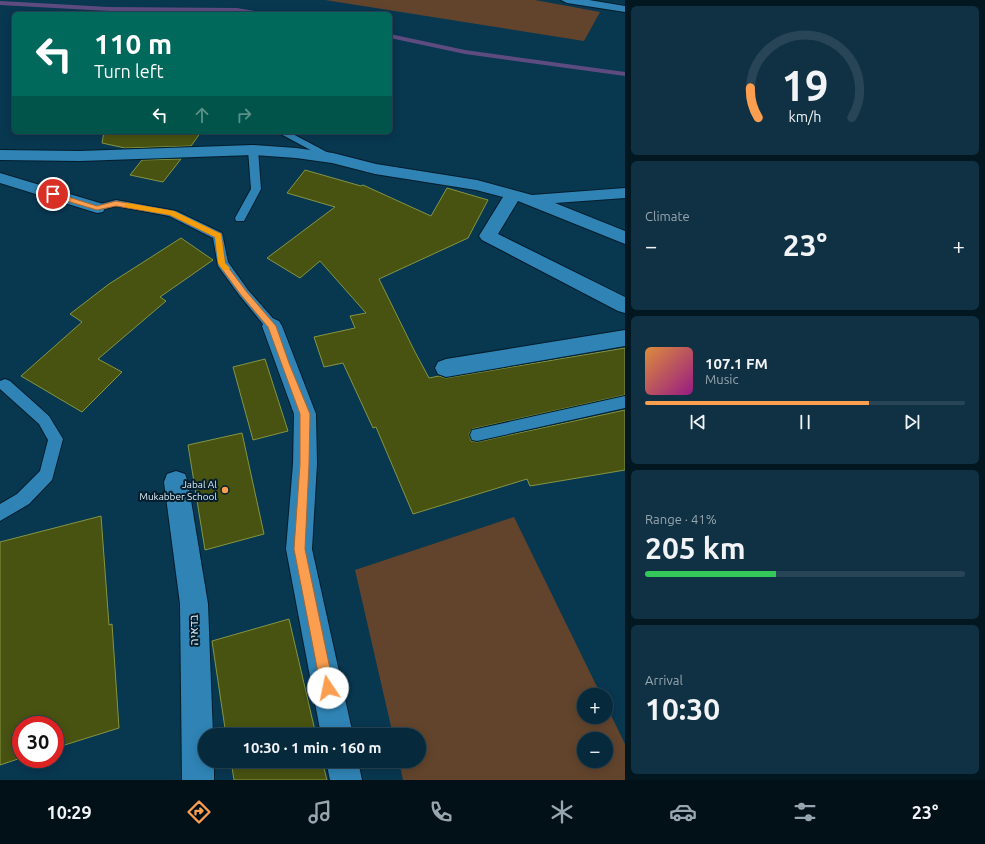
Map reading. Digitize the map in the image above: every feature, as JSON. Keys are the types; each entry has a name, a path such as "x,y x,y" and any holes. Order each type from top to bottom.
{"street":[{"path":"567,0 625,9"},
{"path":"0,155 80,156 253,150 296,153 333,158 375,169 477,184 532,200 625,238"},
{"path":"0,178 97,208"},
{"path":"532,200 625,193"},
{"path":"513,195 488,236 625,306"},
{"path":"272,326 305,414 304,464 299,549 336,728"},
{"path":"446,368 625,338"},
{"name":"בדאיה","path":"176,482 194,604 198,780"},
{"path":"343,768 346,780"}],"lane":[{"path":"286,134 333,158"},
{"path":"240,218 256,189 253,150"},
{"path":"97,208 116,203 172,213 218,236 222,263 244,293 272,326"},
{"path":"0,513 23,499 48,475 56,439 44,420 5,385"},
{"path":"477,435 625,402"}],"shaded area":[{"path":"325,0 535,0 600,12 584,41"},
{"path":"514,517 598,688 577,688 577,724 613,724 613,719 625,744 625,780 403,780 400,768 426,768 426,728 391,728 355,570"}],"building":[{"path":"104,134 200,134 191,146 125,148 102,143"},
{"path":"181,159 163,182 130,175 142,160"},
{"path":"305,170 361,186 363,185 431,216 447,188 488,200 468,238 379,279 414,350 429,378 439,376 446,378 625,348 625,395 472,429 469,434 471,441 477,442 625,410 625,470 530,486 527,479 413,514 376,427 373,428 343,363 324,367 314,337 355,328 350,316 366,313 320,261 300,278 267,258 335,207 287,193"},
{"path":"181,238 213,260 160,297 166,301 98,359 122,372 82,412 21,376 82,322 70,314 109,284"},
{"path":"265,359 288,431 253,440 233,367"},
{"name":"Jabal Al Mukabber School","path":"242,433 264,534 205,550 188,445"},
{"path":"101,516 109,625 112,624 119,728 64,745 64,716 12,716 12,761 0,765 0,542"},
{"path":"289,619 314,728 225,728 212,641"},
{"path":"232,768 324,768 327,780 234,780"}],"waterway":[{"path":"0,3 109,9 237,10 254,12"},
{"path":"392,36 465,52 625,74"}],"slow traffic":[{"path":"127,205 172,213 218,236 222,263 226,268"}],"place":[{"name":"Jabal Al Mukabber School","path":"225,490"}],"route":[{"path":"53,194 97,208 116,203 172,213 218,236 222,263 244,293 272,326 305,414 304,464 299,549 328,688"}]}
